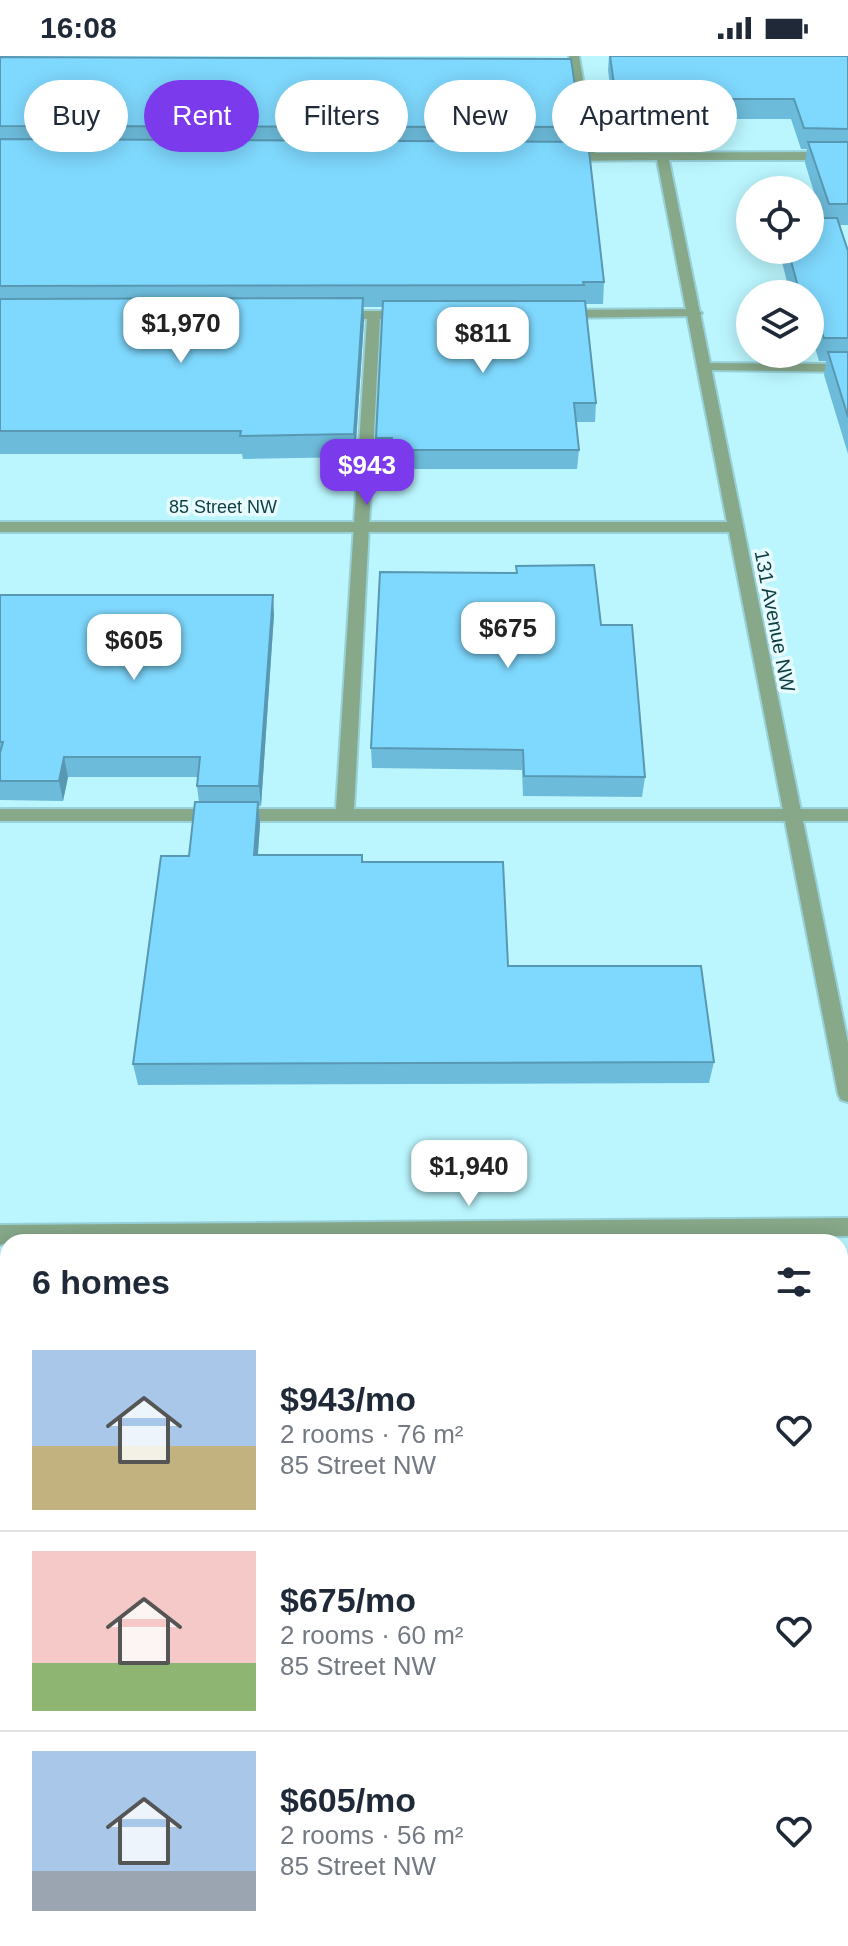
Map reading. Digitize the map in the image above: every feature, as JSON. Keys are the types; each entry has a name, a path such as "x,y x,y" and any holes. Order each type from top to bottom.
{"street":[{"path":"574,56 590,157"},
{"path":"558,157 848,156"},
{"name":"131 Avenue NW","path":"662,157 848,1094"},
{"path":"542,314 695,313"},
{"path":"327,315 420,315"},
{"path":"345,814 374,316"},
{"path":"705,367 848,368"},
{"name":"85 Street NW","path":"0,527 734,527"},
{"path":"0,815 848,815"},
{"path":"406,1234 848,1227"}],"building":[{"path":"610,56 848,56 848,129 804,128 794,99 737,99 737,80 613,80"},
{"path":"0,57 571,59 574,80 552,80 552,127 536,127 536,80 424,80 424,127 408,127 408,80 275,80 275,126 259,126 259,80 144,80 144,126 128,126 128,80 24,80 24,126 0,126"},
{"path":"0,139 24,139 24,152 128,152 128,140 144,140 144,152 259,152 259,140 275,140 275,152 408,152 408,141 424,141 424,152 536,152 536,142 552,142 552,152 589,152 604,282 583,282 584,285 0,286"},
{"path":"808,142 848,142 848,204 829,204 824,176 820,176"},
{"path":"824,218 837,218 848,251 848,338 824,338 824,280 796,280 792,264 824,264"},
{"path":"363,298 354,434 240,436 241,431 0,431 0,299"},
{"path":"383,301 585,301 596,403 574,403 579,450 391,450 392,438 376,438"},
{"path":"828,352 848,352 848,417"},
{"path":"594,565 601,625 632,625 645,777 524,776 523,750 371,748 380,572 517,573 516,566"},
{"path":"0,595 273,595 259,786 197,786 200,757 64,757 59,781 0,781 3,742 0,742"},
{"path":"195,802 258,802 254,855 362,855 362,862 503,862 508,966 701,966 714,1062 133,1064 161,856 189,856"}]}
